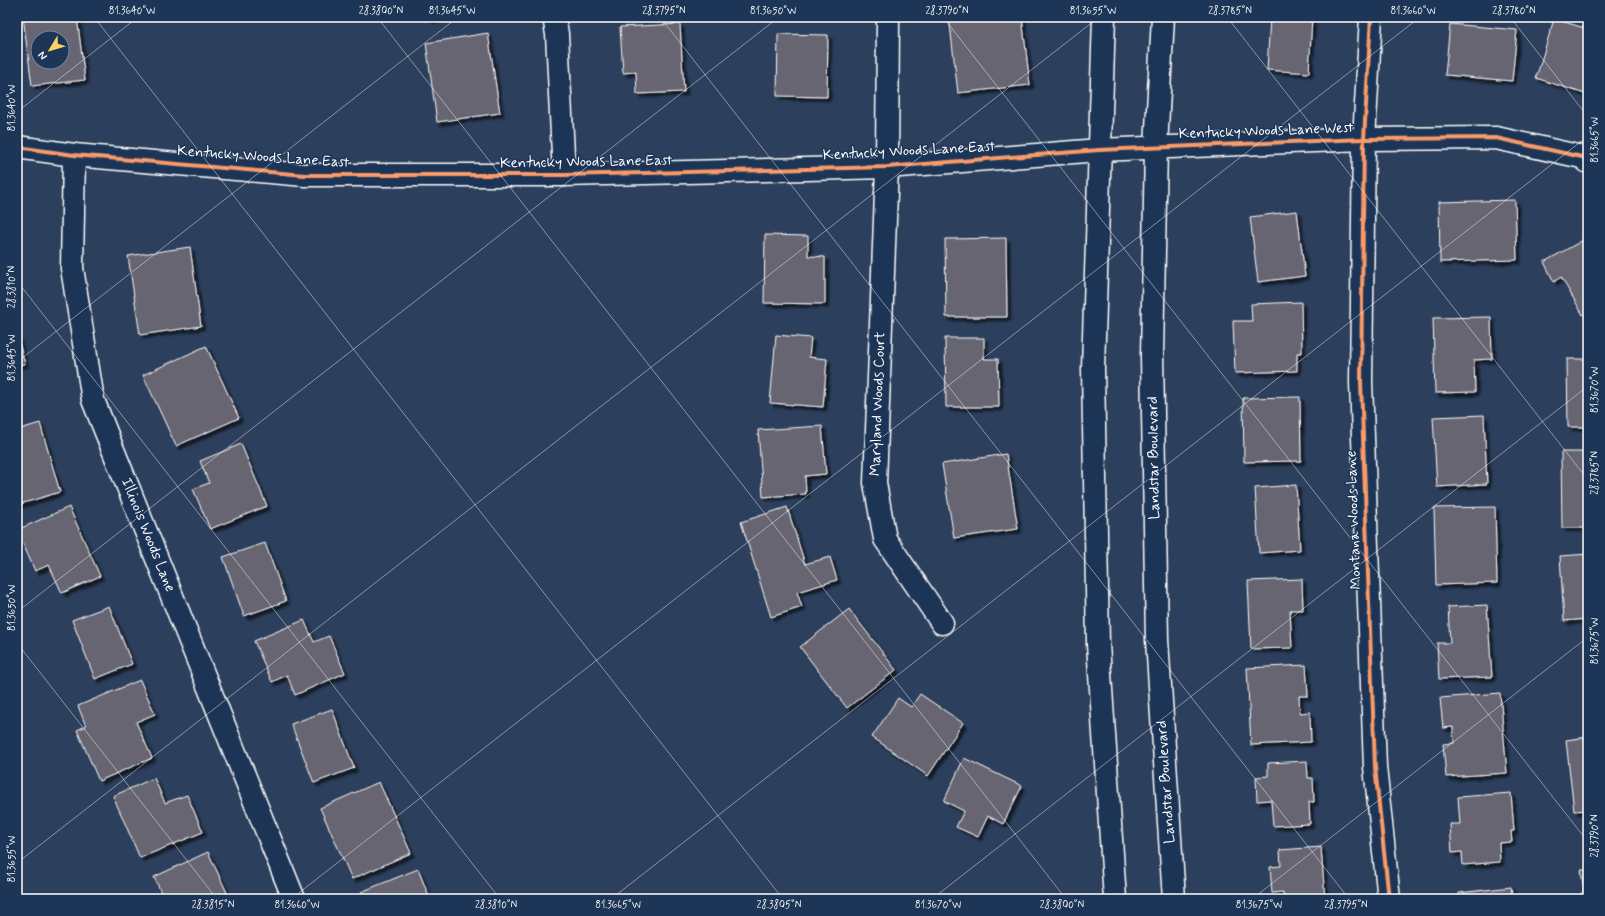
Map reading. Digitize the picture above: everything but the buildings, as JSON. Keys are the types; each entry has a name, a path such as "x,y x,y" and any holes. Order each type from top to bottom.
{"street":[{"path":"554,17 557,34 564,176"},
{"name":"Maryland Woods Court","path":"888,17 887,167 875,483 885,539 942,624"},
{"path":"1104,17 1093,369 1098,644 1115,899"},
{"name":"Landstar Boulevard","path":"1163,17 1156,147 1152,356 1157,640 1174,899"},
{"name":"Montana Woods Lane","path":"1371,17 1364,139 1361,382 1375,767 1389,899"},
{"name":"Kentucky Woods Lane West","path":"1156,147 1364,139 1496,138 1582,157 1588,162"},
{"name":"Kentucky Woods Lane East","path":"17,147 74,154 305,175 564,176 887,167 1099,150 1156,147"},
{"name":"Illinois Woods Lane","path":"74,154 72,268 93,400 294,899"}],"cycle path":[{"path":"1371,17 1364,139 1361,382 1375,767 1389,899"},
{"path":"17,147 74,155 305,175 564,175 887,167 1099,150 1364,139 1496,138 1582,157 1588,162"}]}
